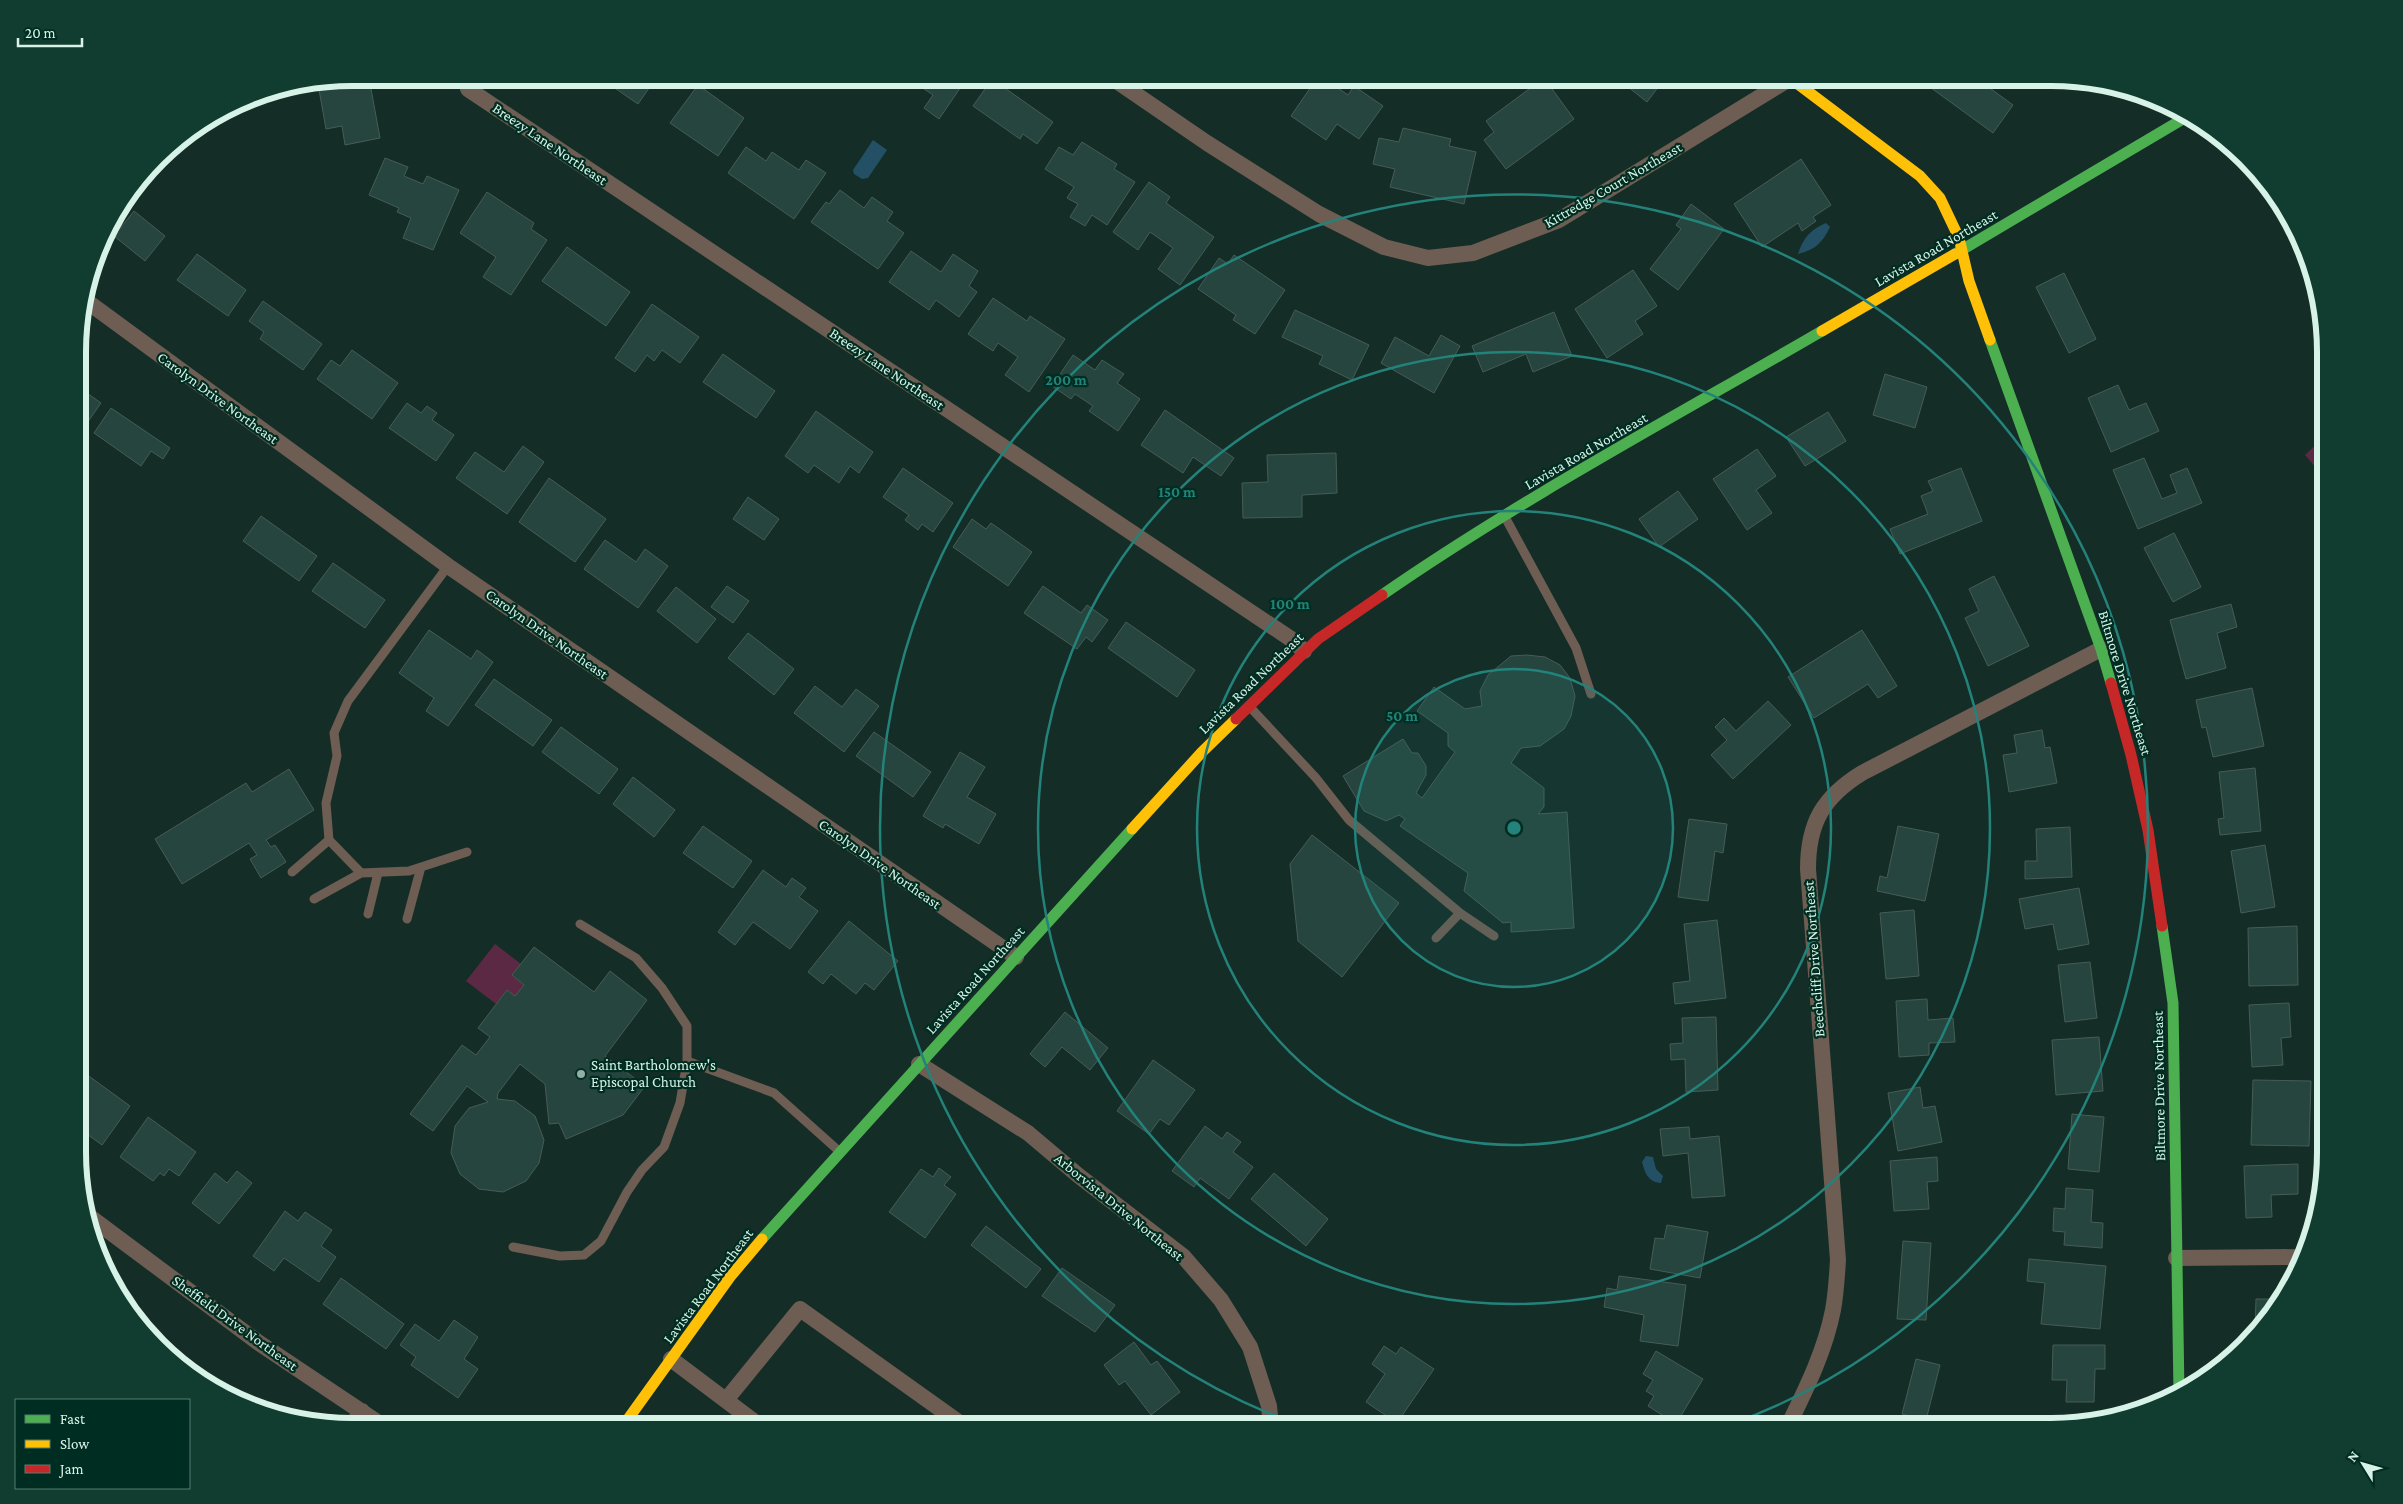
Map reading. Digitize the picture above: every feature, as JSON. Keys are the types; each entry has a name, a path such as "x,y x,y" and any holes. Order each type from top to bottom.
{"main road":[{"name":"Biltmore Drive Northeast","path":"1802,86 1931,184 1946,205 1962,250 1969,281 2101,649 2131,755 2148,830 2173,1003 2179,1385"},
{"name":"Lavista Road Northeast","path":"629,1418 730,1277 840,1152 1202,752 1318,639 1428,563 2181,120"}],"street":[{"name":"Kittredge Court Northeast","path":"1124,86 1207,143 1319,214 1384,247 1428,258 1473,253 1559,220 1778,86"},
{"name":"Breezy Lane Northeast","path":"468,89 1291,639 1304,651"},
{"name":"Carolyn Drive Northeast","path":"91,304 448,566 1016,957"},
{"name":"Beechcliff Drive Northeast","path":"1792,1418 1818,1360 1827,1333 1834,1303 1838,1260 1808,869 1808,851 1814,824 1820,812 1839,789 1862,773 2101,649"},
{"name":"Arborvista Drive Northeast","path":"919,1064 1028,1133 1079,1176 1183,1256 1221,1300 1250,1347 1269,1406 1270,1418"},
{"name":"Sheffield Drive Northeast","path":"95,1221 259,1343 372,1418"},
{"path":"2176,1258 2294,1258"},
{"path":"726,1400 800,1309 953,1418"},
{"path":"671,1360 750,1418"},
{"path":"357,1418 362,1411"}],"lane":[{"path":"1505,517 1576,648 1591,694"},
{"path":"362,873 329,840 326,803 337,756 334,733 348,701 448,566"},
{"path":"1249,706 1316,778 1349,820 1460,913 1494,936"},
{"path":"292,872 329,840"},
{"path":"314,899 362,873 409,871 467,852"},
{"path":"408,919 421,867"},
{"path":"368,914 378,873"},
{"path":"1436,938 1460,913"},
{"path":"513,1247 560,1256 584,1255 602,1241 627,1192 642,1170 664,1146 676,1120 687,1062 688,1026 662,988 636,958 580,924"},
{"path":"687,1062 774,1094 840,1152"}],"shaded area":[{"path":"2317,444 2317,469 2305,455"},
{"path":"495,944 521,964 512,975 524,985 515,996 507,990 496,1004 466,981"}],"water":[{"path":"873,140 887,150 868,178 862,179 854,174 853,170"},
{"path":"1826,223 1830,227 1821,241 1814,248 1798,254 1802,243 1808,235"},
{"path":"1646,1156 1653,1157 1656,1169 1663,1176 1661,1183 1650,1179 1646,1173 1642,1162"}],"building":[{"path":"370,86 380,138 345,145 342,126 326,129 319,89"},
{"path":"612,86 650,86 638,104"},
{"path":"697,86 744,118 718,156 670,123"},
{"path":"920,86 962,86 939,119 924,108 933,95"},
{"path":"987,86 1002,86 1053,122 1037,144 1023,134 1020,139 973,106"},
{"path":"1312,86 1335,86 1348,95 1354,86 1383,106 1359,139 1337,124 1326,140 1291,116"},
{"path":"1533,86 1550,86 1574,119 1506,169 1484,140 1494,132 1486,121"},
{"path":"1627,86 1659,86 1647,102"},
{"path":"1928,86 1987,86 2013,105 1993,133"},
{"path":"1403,128 1451,139 1449,146 1476,152 1464,204 1390,187 1395,169 1373,164 1379,138 1399,142"},
{"path":"1082,142 1117,164 1114,169 1135,182 1107,225 1092,215 1085,226 1070,217 1078,204 1067,198 1074,187 1045,169 1059,147 1073,155"},
{"path":"746,147 766,161 772,152 799,170 806,160 826,173 794,219 728,173"},
{"path":"385,158 408,167 404,176 423,184 427,176 459,190 433,250 403,238 411,218 397,212 399,208 369,195"},
{"path":"1801,159 1831,205 1813,217 1816,221 1802,231 1798,223 1762,247 1734,204"},
{"path":"1149,182 1170,197 1166,203 1214,237 1180,285 1158,269 1173,248 1150,232 1138,250 1113,232"},
{"path":"840,190 864,208 872,197 893,212 887,221 904,233 878,269 811,222 826,202 829,204"},
{"path":"487,192 534,223 531,229 547,240 511,295 483,277 496,257 460,233"},
{"path":"1691,204 1724,229 1678,290 1650,269 1681,229 1676,225"},
{"path":"134,211 165,236 145,261 114,236"},
{"path":"567,247 630,292 606,326 542,281"},
{"path":"911,251 941,272 953,254 978,271 969,286 977,292 959,317 936,300 929,310 889,282"},
{"path":"197,254 246,290 228,316 177,280"},
{"path":"1234,255 1285,290 1255,334 1233,320 1236,315 1198,289 1219,258 1228,264"},
{"path":"1633,270 1657,306 1635,321 1643,334 1607,358 1575,309"},
{"path":"2064,273 2096,339 2069,353 2036,287"},
{"path":"993,298 1027,321 1030,316 1065,339 1029,392 1005,375 1018,357 998,343 993,351 968,334"},
{"path":"263,301 322,344 303,370 260,339 264,332 249,321"},
{"path":"652,304 699,337 680,363 662,350 654,361 647,355 635,372 615,358"},
{"path":"1295,310 1369,345 1352,380 1319,364 1323,356 1282,337"},
{"path":"1554,312 1572,356 1533,372 1526,354 1483,372 1472,346"},
{"path":"1441,335 1460,346 1434,393 1381,363 1395,337 1429,356"},
{"path":"352,350 398,383 372,419 317,379 331,360 340,366"},
{"path":"723,354 775,391 756,418 703,382"},
{"path":"1073,355 1095,370 1102,360 1124,374 1117,383 1140,399 1118,431 1089,411 1093,406 1075,394 1071,399 1052,386"},
{"path":"1885,374 1927,387 1915,428 1873,415"},
{"path":"2118,385 2129,410 2146,403 2159,431 2111,452 2088,398"},
{"path":"86,392 101,403 86,424"},
{"path":"407,403 421,413 427,406 437,413 432,420 454,435 436,461 389,428"},
{"path":"111,408 170,448 163,459 151,451 141,466 94,433"},
{"path":"1165,410 1234,458 1221,476 1193,457 1183,473 1141,445"},
{"path":"816,411 873,452 859,473 850,466 839,483 814,465 808,473 785,456"},
{"path":"1828,412 1846,441 1805,466 1786,437"},
{"path":"523,446 544,462 507,514 456,478 475,452 504,472"},
{"path":"1757,449 1776,476 1756,490 1772,513 1747,530 1713,479"},
{"path":"1336,453 1337,493 1302,495 1302,517 1243,518 1242,483 1268,482 1267,455"},
{"path":"2144,458 2162,499 2177,493 2170,475 2187,468 2202,503 2138,529 2113,470"},
{"path":"903,468 953,503 933,532 922,524 918,530 905,520 909,515 883,497"},
{"path":"1961,468 1982,521 1900,554 1890,529 1928,514 1921,496 1933,491 1928,481"},
{"path":"549,478 606,519 575,562 519,522"},
{"path":"1678,491 1698,519 1659,547 1639,519"},
{"path":"748,497 779,519 764,540 733,519"},
{"path":"261,516 317,556 299,581 243,541"},
{"path":"972,519 986,529 991,523 1032,552 1008,586 953,547"},
{"path":"2174,533 2201,587 2173,602 2144,548"},
{"path":"605,540 636,562 645,549 668,566 638,608 584,569"},
{"path":"333,563 385,600 365,628 312,591"},
{"path":"1994,576 2029,646 1988,666 1965,618 1979,611 1969,589"},
{"path":"727,586 749,601 733,623 711,607"},
{"path":"1043,586 1081,613 1087,605 1108,620 1092,642 1086,637 1077,649 1024,613"},
{"path":"676,587 716,619 697,643 657,611"},
{"path":"2231,604 2237,627 2217,633 2226,668 2186,679 2170,620"},
{"path":"1126,622 1195,670 1177,697 1108,648"},
{"path":"429,630 471,659 477,650 493,662 448,726 426,711 434,698 399,673"},
{"path":"1862,630 1897,686 1878,698 1868,684 1814,718 1788,677"},
{"path":"748,633 794,669 774,695 728,658"},
{"path":"1511,656 1545,657 1560,665 1570,678 1575,696 1571,716 1564,729 1540,746 1521,748 1511,763 1544,788 1544,807 1538,814 1567,812 1574,928 1511,932 1511,922 1503,923 1464,891 1468,873 1400,826 1405,819 1399,815 1386,821 1364,811 1343,776 1403,739 1412,753 1418,753 1426,766 1426,775 1416,793 1422,798 1455,752 1448,746 1448,733 1417,711 1434,687 1465,709 1482,706 1480,691 1488,675"},
{"path":"494,679 552,720 533,746 475,705"},
{"path":"815,686 842,707 856,689 879,706 844,752 794,713"},
{"path":"2252,688 2264,746 2213,757 2206,727 2202,728 2196,700"},
{"path":"1768,701 1791,725 1733,779 1711,755 1727,740 1715,727 1724,718 1736,731"},
{"path":"561,727 618,769 599,794 542,752"},
{"path":"2042,730 2045,748 2050,747 2057,783 2009,792 2003,755 2017,753 2014,735"},
{"path":"874,732 931,772 913,797 856,756"},
{"path":"960,752 985,767 967,797 996,814 979,844 945,824 943,828 923,816"},
{"path":"2255,768 2261,831 2220,835 2218,819 2224,818 2219,772"},
{"path":"289,769 314,810 266,840 271,847 275,845 286,862 261,878 250,859 257,855 249,843 182,884 155,839 246,783 252,792"},
{"path":"633,777 675,810 654,837 613,804"},
{"path":"1689,819 1727,824 1723,853 1715,851 1708,901 1678,897"},
{"path":"703,826 752,861 733,888 683,853"},
{"path":"1898,826 1939,834 1925,901 1877,891 1880,876 1887,878"},
{"path":"2070,827 2072,877 2025,879 2025,861 2037,861 2036,829"},
{"path":"1312,835 1399,903 1342,977 1298,941 1290,864"},
{"path":"2265,845 2275,907 2241,913 2231,851"},
{"path":"763,870 786,887 792,878 806,888 799,897 818,911 790,949 753,922 735,945 718,932"},
{"path":"2079,888 2089,944 2058,950 2053,924 2025,929 2019,899"},
{"path":"1914,910 1919,976 1886,979 1880,913"},
{"path":"1717,920 1726,998 1675,1004 1673,983 1690,981 1684,924"},
{"path":"849,921 898,961 874,990 865,983 856,994 831,974 823,984 808,972"},
{"path":"2297,926 2298,985 2249,986 2248,928"},
{"name":"Saint Bartholomew's Episcopal Church","path":"534,947 594,992 610,971 647,1000 605,1056 645,1086 623,1115 566,1139 559,1123 549,1124 545,1084 520,1064 498,1093 497,1099 515,1101 535,1116 544,1140 539,1163 526,1181 503,1192 479,1189 460,1174 451,1153 455,1126 469,1108 488,1102 467,1086 433,1131 410,1114 462,1045 476,1055 490,1037 478,1028 507,990 515,996 524,985 512,975"},
{"path":"2090,962 2097,1018 2065,1022 2058,965"},
{"path":"1927,999 1928,1020 1953,1018 1955,1042 1929,1043 1929,1055 1899,1057 1896,1001"},
{"path":"2289,1003 2291,1037 2281,1038 2283,1065 2252,1067 2249,1005"},
{"path":"1065,1012 1108,1048 1090,1070 1062,1047 1045,1067 1030,1054"},
{"path":"1716,1017 1718,1090 1686,1092 1685,1059 1671,1060 1670,1044 1683,1043 1682,1018"},
{"path":"2099,1037 2103,1091 2056,1095 2052,1040"},
{"path":"1153,1060 1195,1090 1169,1125 1160,1119 1149,1134 1117,1111"},
{"path":"86,1074 130,1106 102,1145 86,1133"},
{"path":"2253,1080 2311,1081 2309,1146 2251,1145"},
{"path":"1920,1087 1923,1108 1935,1106 1942,1142 1898,1151 1888,1093"},
{"path":"2072,1114 2104,1117 2099,1172 2068,1169"},
{"path":"148,1117 196,1152 179,1176 169,1169 164,1176 160,1173 153,1181 120,1157"},
{"path":"1205,1126 1222,1139 1227,1132 1241,1142 1233,1152 1253,1167 1229,1199 1200,1178 1194,1187 1172,1171"},
{"path":"1689,1127 1690,1139 1719,1136 1725,1196 1692,1198 1688,1153 1663,1156 1660,1129"},
{"path":"1937,1157 1938,1181 1927,1182 1929,1209 1894,1211 1890,1161"},
{"path":"2298,1164 2298,1194 2271,1195 2272,1217 2246,1218 2244,1166"},
{"path":"939,1168 951,1177 944,1185 956,1194 925,1238 889,1212 921,1169 933,1177"},
{"path":"237,1171 252,1183 219,1224 192,1203 215,1173 227,1183"},
{"path":"1274,1173 1328,1219 1306,1246 1251,1199"},
{"path":"2066,1188 2093,1190 2091,1222 2103,1223 2102,1248 2064,1245 2065,1232 2053,1231 2054,1208 2065,1209"},
{"path":"285,1211 298,1221 305,1212 332,1230 321,1246 336,1257 319,1282 284,1258 274,1271 253,1256"},
{"path":"1667,1225 1708,1232 1700,1278 1650,1269 1655,1238 1664,1239"},
{"path":"986,1226 1041,1269 1026,1288 971,1245"},
{"path":"1903,1241 1931,1243 1926,1320 1897,1319"},
{"path":"2029,1259 2106,1266 2100,1329 2041,1324 2045,1283 2027,1281"},
{"path":"1062,1268 1115,1305 1095,1332 1042,1296"},
{"path":"1619,1276 1686,1285 1678,1346 1640,1341 1644,1315 1604,1307 1607,1288 1617,1290"},
{"path":"341,1278 404,1324 386,1349 323,1304"},
{"path":"2256,1299 2272,1299 2262,1314 2255,1322"},
{"path":"454,1320 478,1337 464,1359 478,1369 458,1398 411,1365 416,1357 400,1345 415,1324 439,1341"},
{"path":"1134,1342 1151,1365 1157,1361 1180,1392 1151,1415 1125,1381 1119,1385 1104,1365"},
{"path":"2053,1345 2105,1345 2105,1369 2095,1369 2094,1402 2066,1402 2067,1380 2052,1380"},
{"path":"1384,1346 1396,1354 1401,1347 1434,1369 1400,1418 1390,1418 1366,1402 1385,1374 1372,1364"},
{"path":"1656,1351 1703,1379 1680,1418 1667,1418 1648,1406 1654,1396 1646,1391 1653,1380 1643,1374"},
{"path":"1916,1359 1940,1365 1927,1418 1902,1414"}],"traffic: fast":[{"path":"1955,254 2181,120"},
{"path":"1382,595 1435,559 1544,491 1822,331"},
{"path":"1990,340 2101,649 2111,683"},
{"path":"762,1239 1132,829"},
{"path":"2162,926 2173,1003 2179,1385"}],"traffic: slow":[{"path":"1801,86 1920,176 1940,198 1959,238 1969,281 1990,340"},
{"path":"1822,331 1955,254"},
{"path":"1132,829 1202,752 1236,719"},
{"path":"629,1418 730,1277 762,1239"}],"traffic: jam":[{"path":"1236,719 1318,639 1382,595"},
{"path":"2111,683 2131,755 2148,830 2162,926"}],"place":[{"name":"Saint Bartholomew's Episcopal Church","path":"581,1074"}]}
